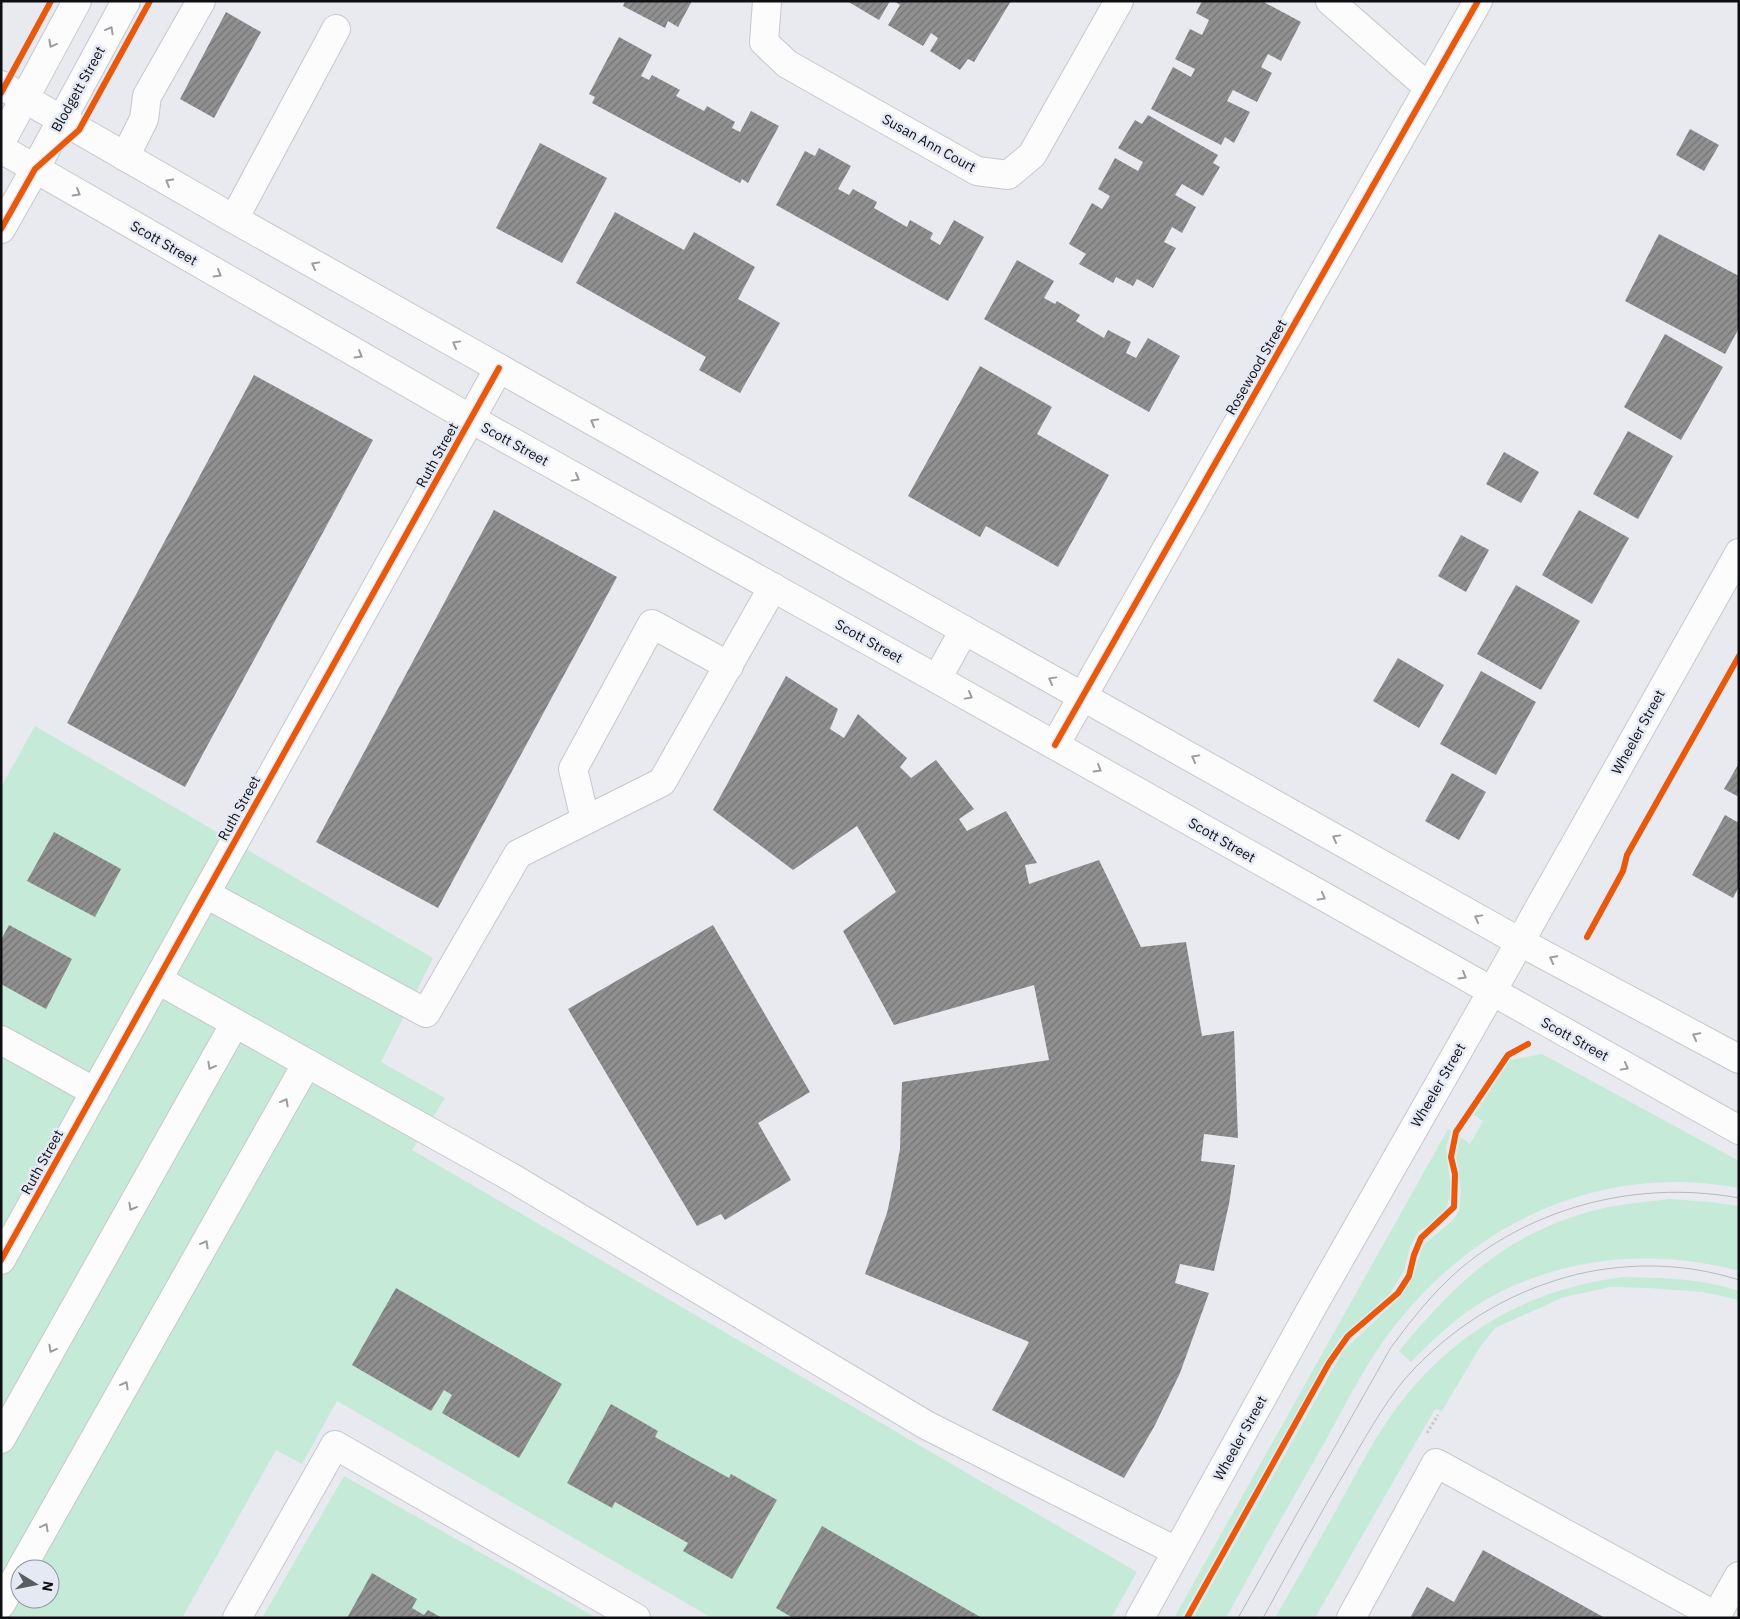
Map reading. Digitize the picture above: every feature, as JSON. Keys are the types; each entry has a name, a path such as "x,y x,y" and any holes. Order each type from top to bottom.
{"main road":[{"path":"1,142 13,91 76,1"},
{"name":"Blodgett Street","path":"1,229 126,1"},
{"path":"124,157 144,119 148,96 201,1"},
{"name":"Susan Ann Court","path":"767,1 764,42 787,64 977,171 1008,175 1032,155 1119,1"},
{"path":"1330,1 1429,88"},
{"name":"Rosewood Street","path":"1056,745 1478,1"},
{"path":"234,219 336,29"},
{"path":"13,91 124,157 1083,697 1520,942 1739,1060"},
{"name":"Scott Street","path":"1,149 471,420 1056,745 1491,992 1739,1130"},
{"name":"Ruth Street","path":"1,1260 499,368"},
{"name":"Wheeler Street","path":"1140,1618 1739,553"},
{"path":"206,894 426,1013 518,854 662,782 773,587"},
{"path":"585,819 573,769 652,624 729,666"},
{"path":"937,679 964,630"},
{"path":"158,980 509,1176 926,1425 1176,1551"},
{"path":"1,1438 235,1023"},
{"path":"1,1040 95,1092"},
{"path":"26,1559 307,1063"},
{"path":"236,1618 335,1445 636,1618"},
{"path":"1351,1618 1436,1463 1715,1617 1739,1576"},
{"path":"1,1604 10,1588"}],"green space":[{"path":"35,726 433,958 381,1062 445,1098 412,1150 1137,1572 1111,1618 712,1618 337,1401 302,1464 276,1450 182,1618 1,1618 1,787"},
{"path":"1542,1054 1739,1161 1739,1188 1691,1182 1643,1184 1597,1192 1552,1206 1510,1226 1470,1252 1434,1282 1401,1318 1370,1361 1226,1618 1193,1618 1343,1351 1402,1295 1412,1279 1423,1245 1452,1221 1459,1211 1461,1191 1456,1157 1460,1137 1470,1144 1483,1121 1474,1115 1510,1060"},
{"path":"1448,1129 1451,1131 1446,1147 1450,1197 1446,1209 1437,1220 1418,1232 1410,1247 1404,1271 1389,1295 1339,1339 1181,1618 1174,1618"},
{"path":"1669,1199 1739,1206 1739,1271 1671,1259 1603,1261 1569,1267 1536,1277 1504,1290 1474,1307 1449,1326 1411,1362 1399,1351 1444,1300 1490,1260 1516,1243 1543,1228 1574,1216 1623,1204"},
{"path":"1623,1277 1710,1283 1739,1291 1739,1300 1703,1292 1611,1287 1564,1297 1495,1328 1480,1347 1442,1411 1435,1409 1315,1618 1275,1618 1386,1423 1408,1393 1433,1366 1459,1343 1488,1323 1519,1306 1551,1293"},
{"path":"344,1476 597,1618 262,1618"}],"building":[{"path":"625,1 692,1 678,27 668,21 665,28 623,6"},
{"path":"847,1 890,1 879,20"},
{"path":"894,1 1011,1 974,62 968,59 960,70 930,51 938,38 931,33 923,46 888,25 900,5"},
{"path":"1202,1 1262,1 1301,22 1281,61 1268,54 1261,67 1272,73 1257,102 1233,90 1227,101 1250,112 1234,143 1225,137 1221,145 1151,109 1173,67 1191,77 1195,69 1175,59 1190,29 1202,35 1209,20 1196,13"},
{"path":"226,12 261,32 214,118 180,99"},
{"path":"619,37 652,55 641,76 649,80 652,75 680,90 676,96 704,111 707,106 735,122 732,128 740,132 751,111 779,126 748,183 742,179 740,183 592,103 595,97 589,94"},
{"path":"1148,115 1218,155 1213,163 1220,167 1203,196 1182,184 1175,195 1196,207 1182,233 1172,227 1164,242 1176,248 1153,288 1137,279 1133,286 1116,277 1113,283 1079,264 1086,254 1069,244 1092,203 1102,209 1110,196 1098,189 1115,158 1138,171 1143,162 1118,148 1135,120 1142,124"},
{"path":"1690,129 1719,145 1704,171 1676,155"},
{"path":"540,143 607,178 562,263 496,228"},
{"path":"819,148 851,166 838,189 849,195 853,189 877,202 874,208 907,227 910,220 933,233 930,239 940,245 954,220 984,237 948,301 776,205 805,151 815,156"},
{"path":"615,212 684,250 694,232 755,267 738,299 780,323 740,393 699,370 706,357 576,283"},
{"path":"1659,234 1739,276 1739,328 1725,354 1625,301"},
{"path":"1017,260 1054,281 1044,298 1055,304 1057,301 1080,315 1076,321 1104,338 1108,330 1131,342 1126,353 1136,358 1148,338 1180,356 1149,412 984,319"},
{"path":"1665,334 1723,367 1681,440 1624,407"},
{"path":"980,366 1052,407 1037,434 1109,475 1058,567 986,526 980,537 908,496"},
{"path":"254,375 373,440 185,787 67,723"},
{"path":"1628,431 1673,456 1638,519 1593,494"},
{"path":"1504,452 1539,472 1521,503 1486,484"},
{"path":"494,510 617,577 438,908 316,842"},
{"path":"1579,510 1629,538 1592,604 1542,575"},
{"path":"1461,535 1489,550 1466,592 1438,576"},
{"path":"1516,585 1580,621 1541,690 1477,654"},
{"path":"1398,658 1444,685 1419,728 1373,701"},
{"path":"1481,671 1536,702 1496,775 1440,744"},
{"path":"786,676 838,709 830,729 844,738 858,714 907,758 900,767 911,778 936,760 974,809 959,819 967,831 1006,811 1037,863 1025,865 1029,884 1099,860 1141,947 1186,942 1202,1036 1234,1031 1238,1138 1204,1134 1201,1161 1235,1165 1229,1204 1214,1271 1180,1264 1175,1283 1209,1293 1180,1373 1154,1427 1124,1478 992,1410 1029,1342 865,1274 887,1213 894,1181 900,1149 902,1082 1049,1060 1034,985 894,1025 843,931 896,892 857,826 793,870 713,810"},
{"path":"1739,763 1739,797 1724,789"},
{"path":"1452,773 1486,792 1459,840 1425,821"},
{"path":"1725,815 1739,823 1739,887 1733,898 1692,875"},
{"path":"54,832 121,869 95,917 27,881"},
{"path":"9,925 72,959 46,1009 1,984 1,940"},
{"path":"713,925 810,1092 758,1123 791,1180 725,1220 721,1214 697,1226 568,1009"},
{"path":"396,1288 562,1384 519,1458 442,1413 452,1395 444,1390 431,1411 352,1365"},
{"path":"611,1404 658,1431 655,1437 729,1478 731,1474 777,1500 732,1579 683,1551 688,1543 615,1502 612,1508 567,1483"},
{"path":"822,1526 982,1618 793,1618 776,1608"},
{"path":"1483,1550 1605,1618 1410,1618 1427,1587 1454,1602"},
{"path":"372,1573 417,1599 412,1608 424,1615 428,1610 442,1618 347,1618"}],"tram line":[{"path":"1238,1618 1390,1349 1429,1300 1451,1277 1475,1257 1504,1238 1535,1222 1601,1200 1669,1192 1704,1193 1739,1198"},
{"path":"1263,1618 1329,1499 1389,1400 1414,1369 1450,1336 1469,1322 1510,1298 1532,1289 1578,1274 1598,1270 1639,1266 1679,1267 1719,1274 1739,1280"}],"cycle path":[{"path":"1,93 51,1"},
{"path":"1,229 35,169 79,130 150,1"},
{"path":"1055,745 1478,1"},
{"path":"1,1260 499,368"},
{"path":"1587,937 1623,871 1627,855 1739,656"},
{"path":"1187,1618 1329,1363 1348,1336 1398,1293 1409,1276 1414,1255 1421,1238 1454,1207 1455,1174 1451,1157 1456,1132 1508,1055 1528,1044"}]}
